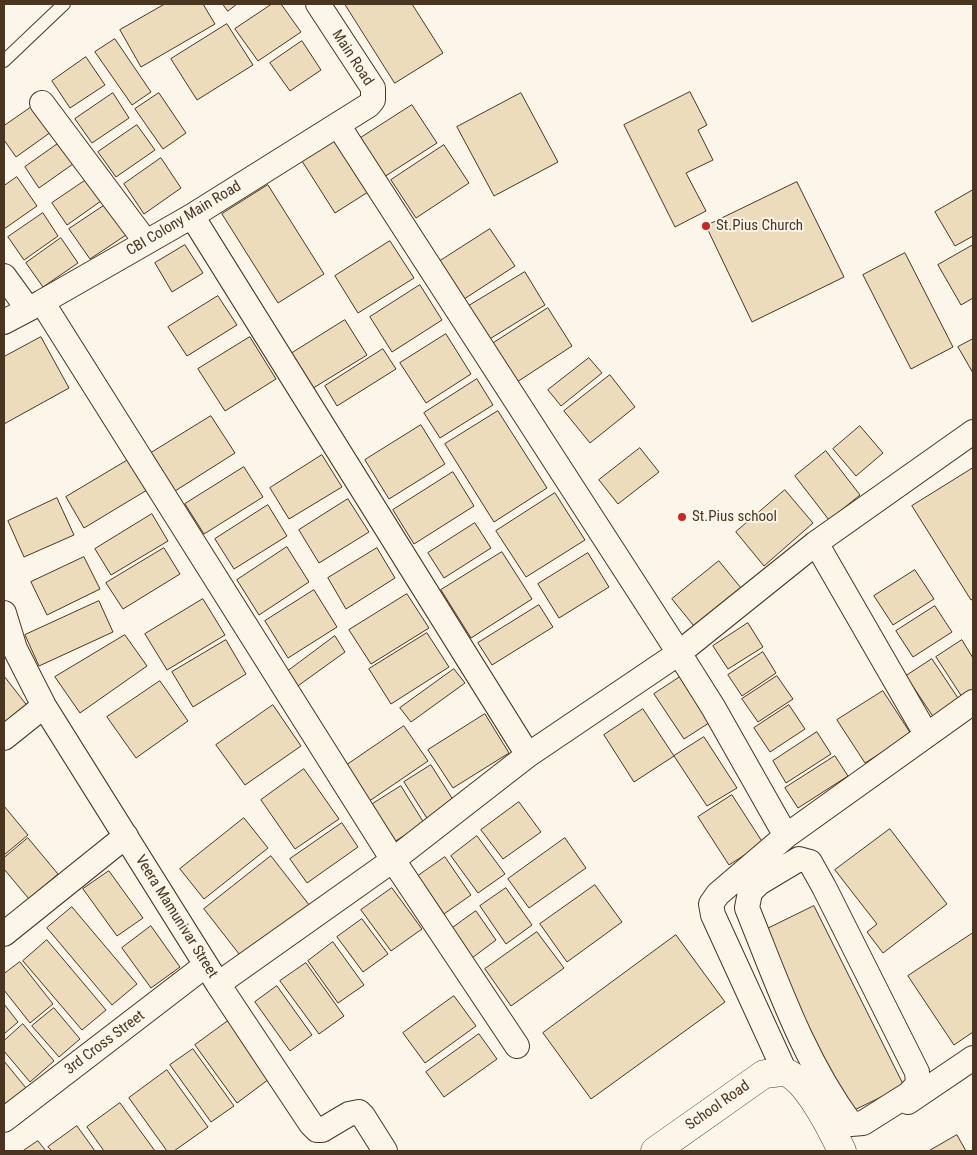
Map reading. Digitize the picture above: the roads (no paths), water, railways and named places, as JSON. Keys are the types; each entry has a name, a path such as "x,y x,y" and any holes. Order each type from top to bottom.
{"street":[{"name":"Main Road","path":"318,4 373,88 373,100 362,110"},
{"path":"42,103 146,242"},
{"name":"CBI Colony Main Road","path":"4,322 192,216 362,110"},
{"path":"338,125 679,652 713,707 786,836"},
{"path":"192,216 528,754"},
{"path":"4,276 35,306 393,860 517,1046"},
{"name":"3rd Cross Street","path":"4,1120 212,975 393,860 528,754 679,652 816,543 973,432"},
{"path":"816,543 926,734"},
{"name":"Veera Mamunivar Street","path":"4,613 15,649 44,706 212,975 314,1127 317,1130 326,1129 349,1114 359,1112 385,1151"},
{"path":"973,702 786,836 718,894 712,904 713,915 779,1058 802,1082 841,1150 973,1058"},
{"path":"4,738 44,706"},
{"path":"4,934 126,836"},
{"path":"799,859 810,862 824,887 917,1072 918,1084 909,1094 863,1123 851,1124 836,1103 801,1039 747,908 750,892 759,883 799,859"},
{"path":"779,1058 801,1039"},
{"name":"School Road","path":"655,1151 764,1074 779,1058"}],"lane":[{"path":"4,61 64,4"}],"place":[{"name":"St.Pius Church","path":"706,226"},
{"name":"St.Pius school","path":"682,517"}]}
